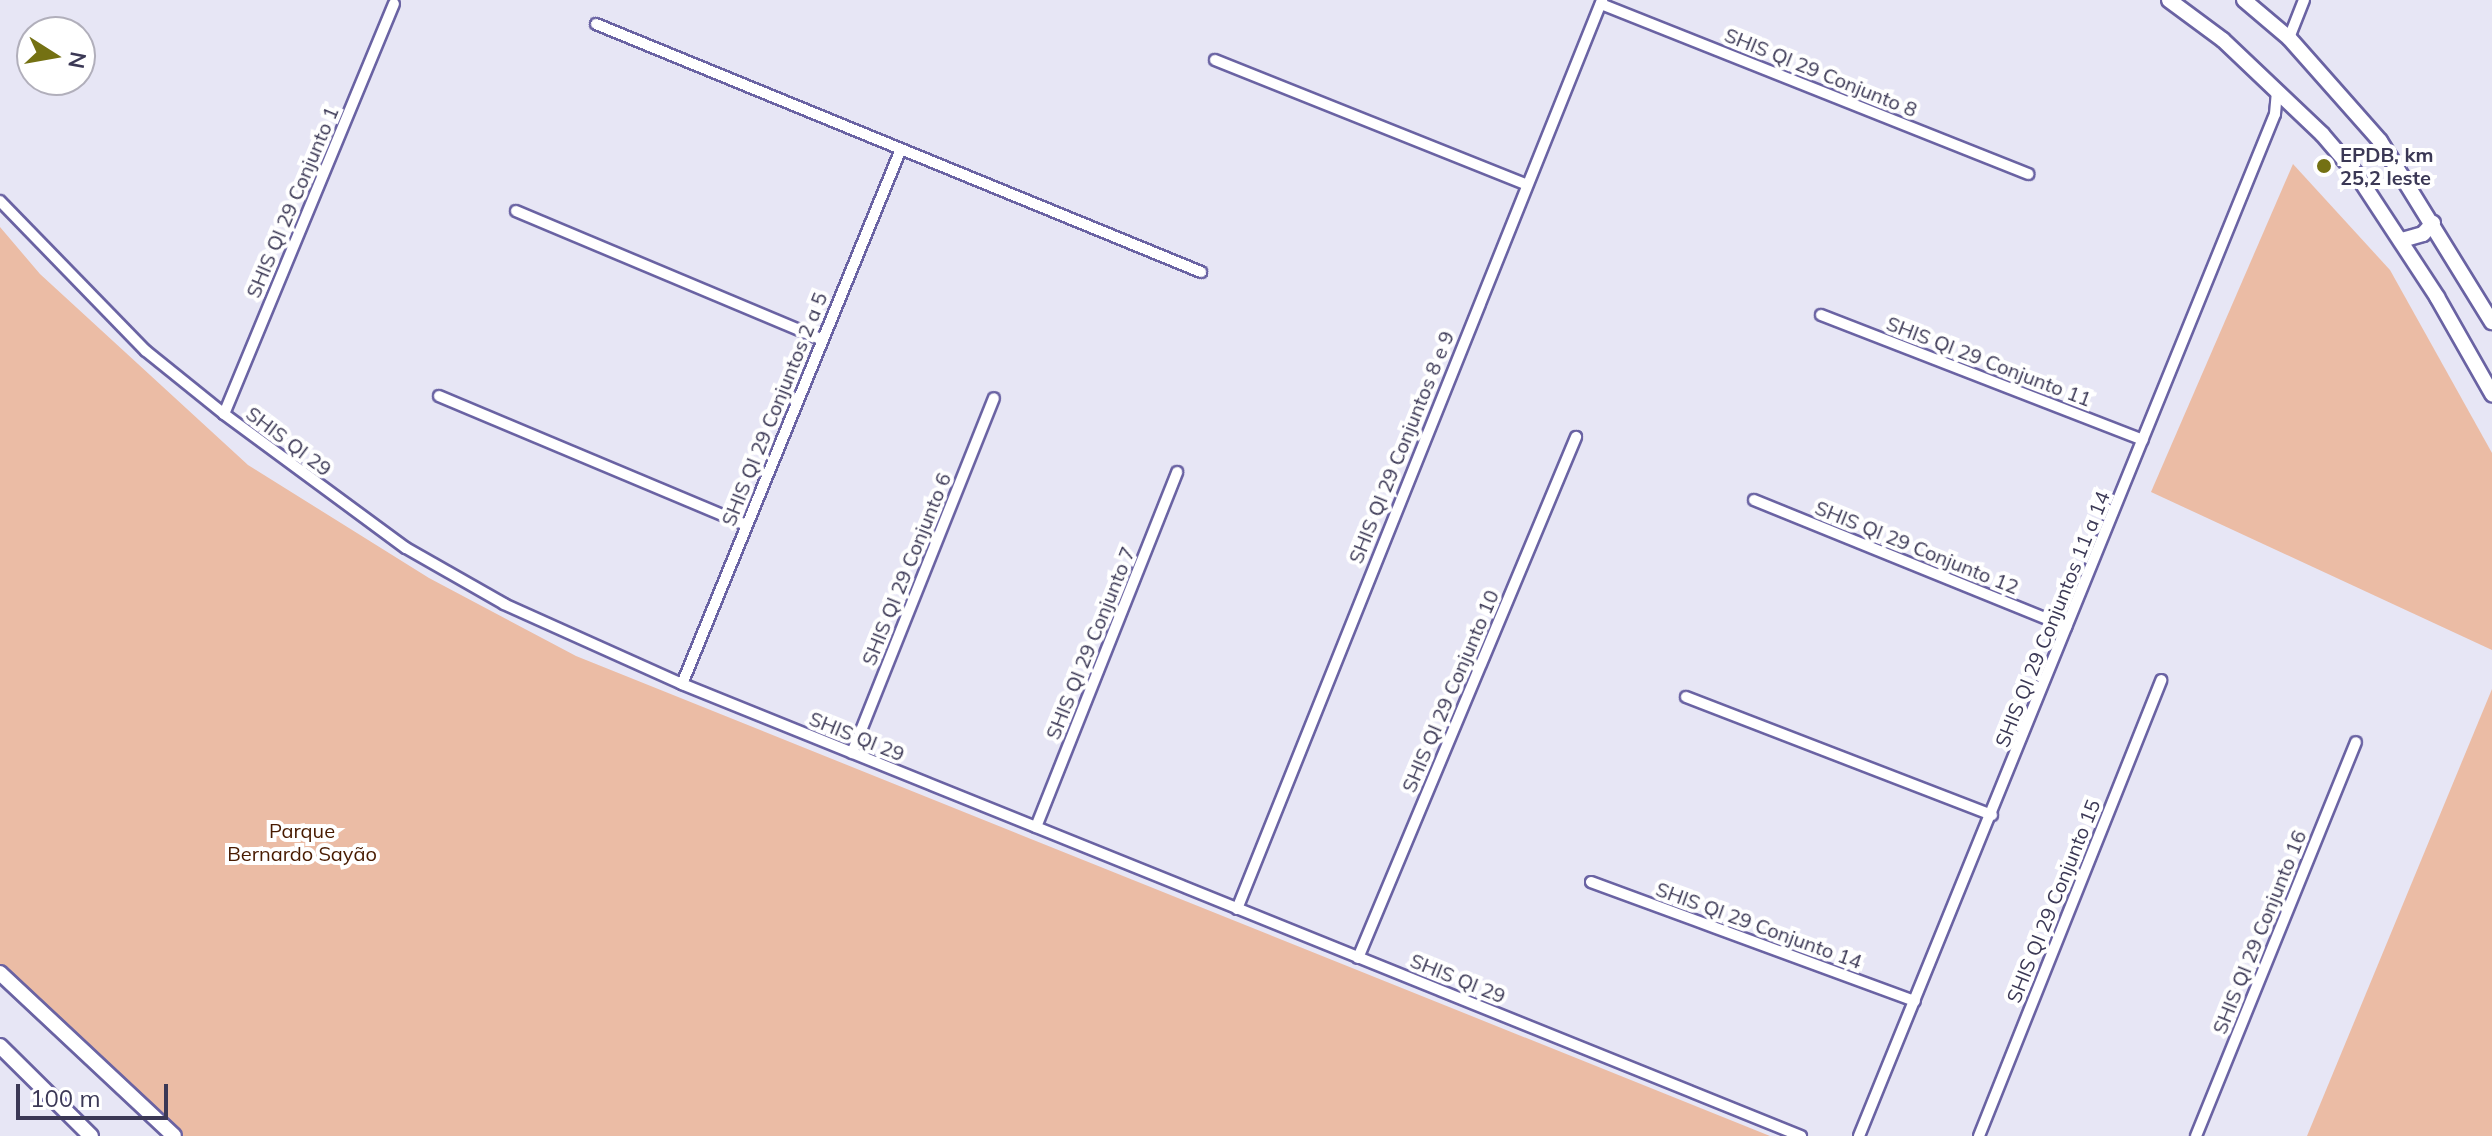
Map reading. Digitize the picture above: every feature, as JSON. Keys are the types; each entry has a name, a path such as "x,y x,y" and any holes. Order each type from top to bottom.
{"main road":[{"path":"2169,0 2223,40 2357,175 2402,240 2492,394"},
{"path":"2244,0 2289,38 2380,141 2492,322"},
{"path":"2402,240 2423,234 2433,223"},
{"path":"0,973 174,1136"},
{"path":"0,1046 91,1136"}],"street":[{"path":"2289,38 2304,0"},
{"name":"SHIS QI 29 Conjunto 8","path":"1601,2 2028,174"},
{"name":"SHIS QI 29 Conjuntos 8 e 9","path":"1237,909 1525,184 1601,2"},
{"name":"SHIS QI 29 Conjunto 1","path":"224,414 394,4"},
{"path":"596,24 1201,272"},
{"path":"1215,60 1525,184"},
{"name":"SHIS QI 29 Conjuntos 11 a 14","path":"1859,1136 2275,114 2277,92"},
{"path":"2275,114 2290,105"},
{"name":"SHIS QI 29 Conjuntos 2 a 5","path":"682,684 901,149"},
{"name":"SHIS QI 29","path":"0,201 146,351 224,414 406,548 504,604 682,684 1801,1136"},
{"path":"516,211 821,339"},
{"name":"SHIS QI 29 Conjunto 11","path":"1821,315 2143,440"},
{"path":"439,396 746,525"},
{"name":"SHIS QI 29 Conjunto 6","path":"852,753 994,398"},
{"name":"SHIS QI 29 Conjunto 10","path":"1358,958 1576,437"},
{"name":"SHIS QI 29 Conjunto 7","path":"1036,827 1177,472"},
{"name":"SHIS QI 29 Conjunto 12","path":"1754,500 2066,627"},
{"name":"SHIS QI 29 Conjunto 15","path":"1979,1136 2161,680"},
{"path":"1686,697 1992,815"},
{"name":"SHIS QI 29 Conjunto 16","path":"2196,1136 2356,742"},
{"name":"SHIS QI 29 Conjunto 14","path":"1591,882 1915,1001"}],"green space":[{"path":"2293,164 2390,270 2492,453 2492,650 2151,492"},
{"name":"Parque Bernardo Sayão","path":"0,227 40,274 248,465 429,578 576,656 1770,1136 170,1136 0,973"},
{"path":"2492,689 2492,1136 2307,1136"}],"place":[{"name":"EPDB, km 25,2 leste","path":"2324,166"}]}
